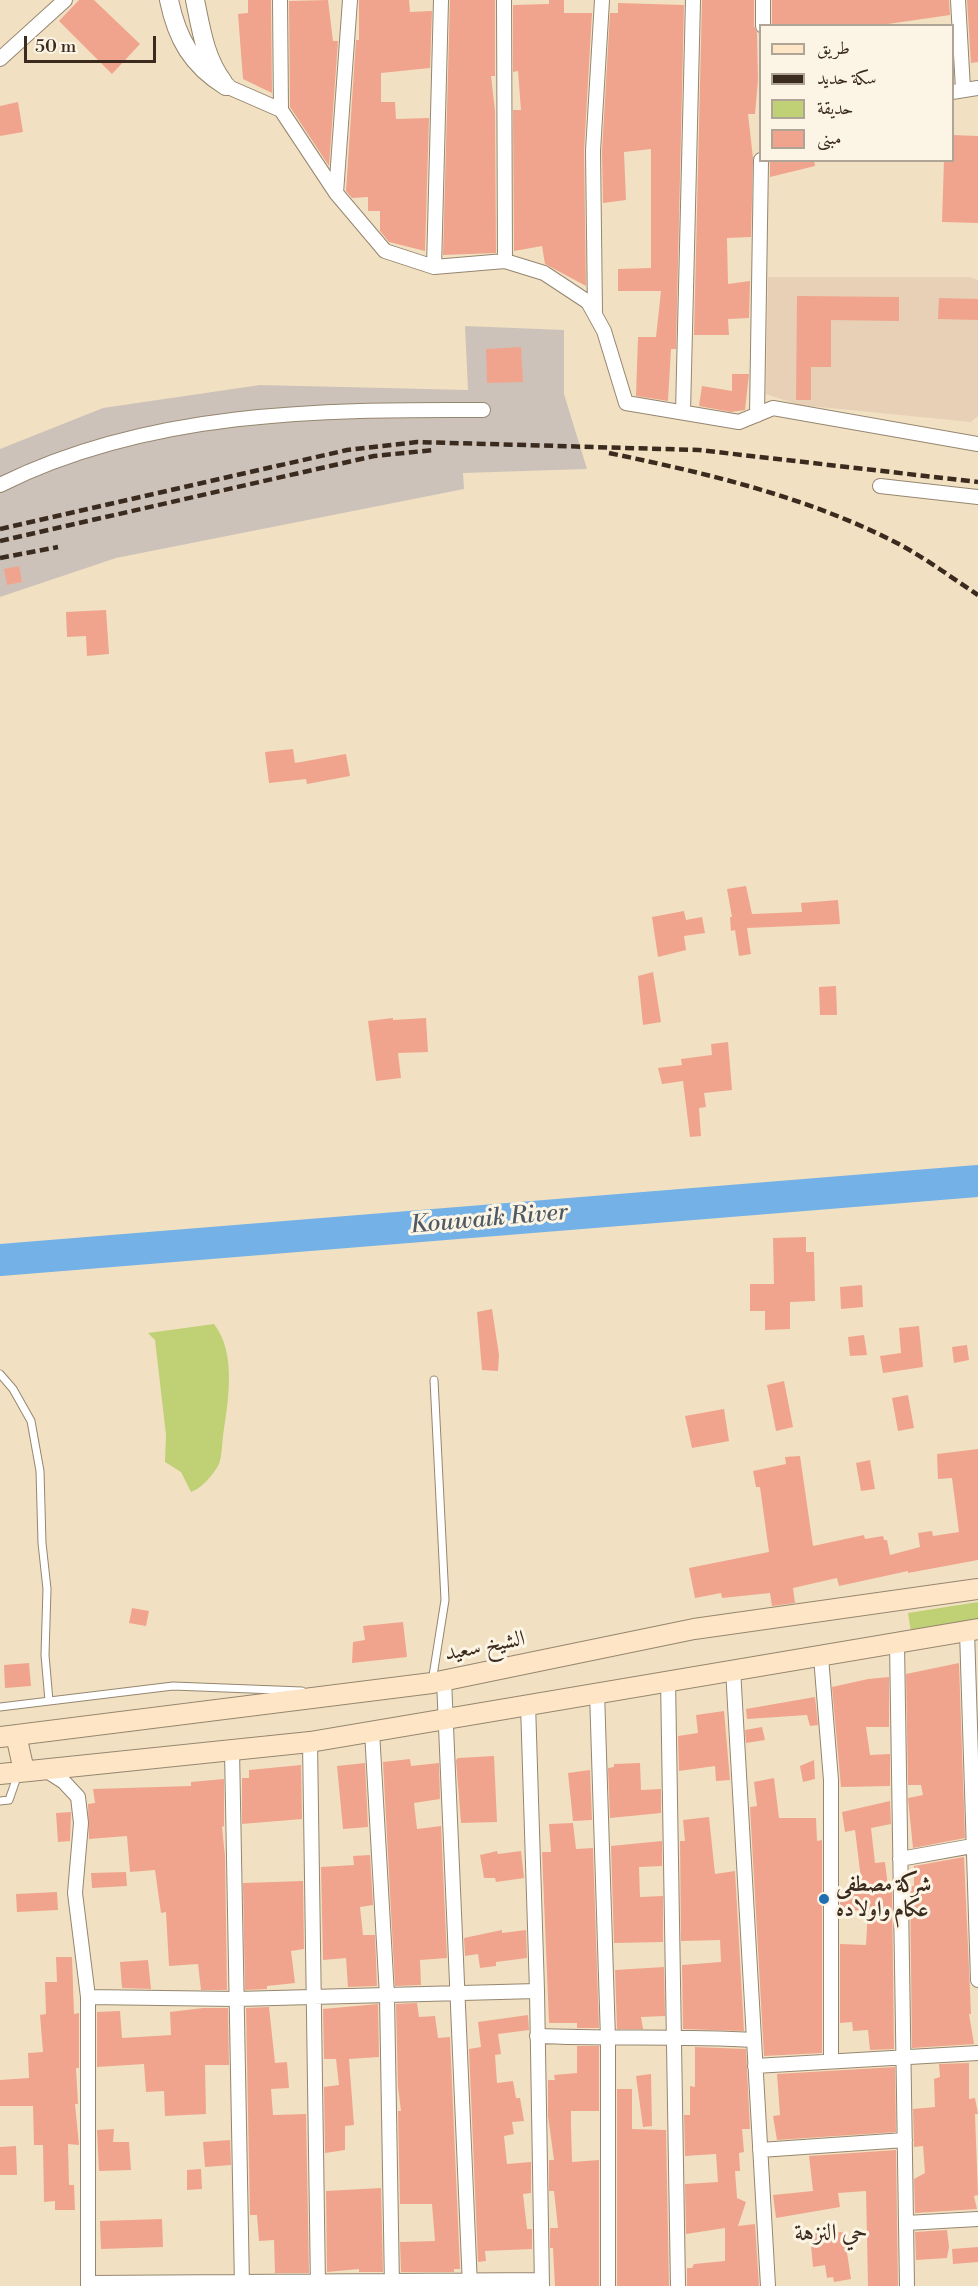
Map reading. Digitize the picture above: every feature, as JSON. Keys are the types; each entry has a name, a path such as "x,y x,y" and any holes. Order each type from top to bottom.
{"main road":[{"name":"الشيخ سعيد","path":"8,1736 438,1681 694,1629 978,1589"},
{"path":"8,1736 14,1772 310,1742 446,1720 668,1679 820,1657 973,1630"}],"street":[{"path":"0,59 65,0"},
{"path":"169,0 177,32 186,50 200,68 226,86 281,110 336,193 385,251 434,267 506,261 544,273 588,302 604,331 626,403 739,422 773,408 978,444"},
{"path":"195,0 212,64 226,86"},
{"path":"280,0 281,110"},
{"path":"336,193 350,0"},
{"path":"434,267 441,0"},
{"path":"504,0 506,261"},
{"path":"595,315 593,151 602,0"},
{"path":"683,412 693,0"},
{"path":"763,0 763,24"},
{"path":"958,0 958,91 978,88"},
{"path":"757,415 761,162"},
{"path":"0,485 30,470 122,439 233,420 362,409 483,410"},
{"path":"880,486 978,497"},
{"path":"973,1630 978,1980"},
{"path":"897,1643 907,2286"},
{"path":"820,1657 831,1780 831,2060"},
{"path":"733,1669 768,2286"},
{"path":"668,1679 678,2286"},
{"path":"438,1681 446,1720 470,2284"},
{"path":"597,1692 608,2039 608,2286"},
{"path":"44,1769 64,1782 78,1797 81,1823 75,1893 88,1997 88,2284 542,2283 537,1991 528,1704"},
{"path":"372,1731 387,1996 392,2283"},
{"path":"310,1742 318,2284"},
{"path":"232,1750 242,2284"},
{"path":"900,1859 976,1846"},
{"path":"88,1997 237,1999 537,1991"},
{"path":"537,2036 608,2039 675,2036 754,2040"},
{"path":"755,2066 978,2053"},
{"path":"760,2150 905,2140"},
{"path":"906,2223 978,2219"}],"lane":[{"path":"0,1374 13,1389 31,1421 40,1471 42,1543 47,1588 45,1655 49,1701"},
{"path":"435,1380 446,1600 438,1681"},
{"path":"0,1707 173,1686 358,1693"},
{"path":"0,1801 9,1800 14,1772"}],"shaded area":[{"path":"768,277 969,277 978,280 978,416 971,422 799,405 766,394"},
{"path":"465,326 564,330 564,394 587,469 463,473 464,489 116,558 0,597 0,449 103,408 260,385 468,390"}],"green space":[{"path":"214,1324 226,1349 229,1378 221,1454 219,1464 211,1476 199,1488 191,1492 181,1472 165,1462 166,1435 155,1340 148,1333"},
{"path":"978,1602 978,1620 911,1632 908,1613"}],"building":[{"path":"79,0 94,0 140,44 112,74 59,21"},
{"path":"248,0 271,0 272,93 243,79 238,14 248,13"},
{"path":"328,0 333,41 338,41 329,166 290,107 289,1"},
{"path":"359,0 409,0 410,12 432,11 430,68 381,73 381,102 395,102 396,119 429,118 425,251 389,242 380,231 380,211 368,211 368,197 352,198 346,191 356,40 359,40"},
{"path":"450,0 495,0 495,76 491,76 495,111 496,253 443,255"},
{"path":"549,0 564,0 564,13 592,13 584,151 586,286 545,264 542,246 514,251 513,110 521,110 518,71 513,72 513,5 549,4"},
{"path":"702,0 754,0 754,26 757,32 758,80 755,114 748,114 753,158 751,237 727,238 728,284 750,281 749,318 728,319 729,335 694,335"},
{"path":"772,0 949,0 950,15 888,24 772,24"},
{"path":"967,0 978,0 978,62 971,63"},
{"path":"618,3 684,5 676,349 671,349 668,401 636,396 638,337 656,337 661,291 618,291 618,269 651,268 651,149 624,152 626,200 603,203 602,151 610,13 618,13"},
{"path":"18,102 23,132 0,136 0,106"},
{"path":"954,135 978,136 978,223 942,222 944,162 954,162"},
{"path":"770,162 814,162 815,166 770,177"},
{"path":"797,296 899,297 899,321 831,320 831,367 811,367 811,400 796,400"},
{"path":"939,298 978,299 978,320 938,319"},
{"path":"521,347 523,382 487,383 486,349"},
{"path":"732,374 749,374 745,410 731,412 699,406 702,386 732,391"},
{"path":"19,566 22,582 7,585 4,569"},
{"path":"106,610 109,654 87,656 86,636 67,637 66,612"},
{"path":"293,749 295,763 346,754 350,776 307,784 306,779 269,783 265,752"},
{"path":"746,886 752,914 802,912 801,903 838,900 840,924 747,928 751,954 739,956 735,930 731,931 730,917 732,917 727,889"},
{"path":"684,911 686,920 702,917 705,933 684,936 686,950 658,957 652,917"},
{"path":"653,972 661,1022 643,1025 638,976"},
{"path":"836,986 837,1015 820,1015 819,987"},
{"path":"393,1018 393,1020 426,1018 428,1052 398,1053 401,1078 376,1081 368,1021"},
{"path":"728,1042 732,1090 704,1093 706,1107 699,1108 701,1136 690,1137 683,1081 662,1084 658,1068 682,1065 681,1059 712,1055 711,1044"},
{"path":"806,1237 806,1252 814,1252 815,1301 790,1302 790,1329 765,1330 765,1311 750,1311 750,1284 774,1284 773,1238"},
{"path":"862,1285 863,1307 841,1309 840,1287"},
{"path":"492,1309 499,1355 498,1371 482,1370 477,1312"},
{"path":"919,1326 923,1367 883,1373 880,1356 901,1353 899,1328"},
{"path":"864,1335 867,1355 850,1356 848,1337"},
{"path":"967,1345 969,1360 954,1363 952,1347"},
{"path":"784,1381 793,1427 776,1431 767,1385"},
{"path":"908,1395 914,1428 898,1431 892,1398"},
{"path":"724,1409 729,1441 692,1448 685,1416"},
{"path":"978,1449 978,1560 908,1573 908,1571 839,1586 837,1578 793,1588 795,1603 772,1606 770,1593 722,1598 721,1593 695,1598 689,1568 769,1552 760,1487 756,1487 753,1471 786,1464 785,1457 800,1456 813,1546 864,1535 865,1539 883,1536 884,1540 887,1540 890,1555 920,1547 918,1533 932,1531 933,1536 959,1532 952,1478 938,1479 937,1454"},
{"path":"870,1460 875,1489 861,1491 856,1463"},
{"path":"132,1608 149,1611 146,1626 129,1623"},
{"path":"403,1622 407,1657 352,1663 353,1642 365,1640 363,1626"},
{"path":"29,1663 31,1686 5,1688 4,1665"},
{"path":"959,1663 965,1838 913,1848 908,1798 923,1795 921,1785 908,1785 906,1674"},
{"path":"889,1677 889,1727 866,1727 870,1755 890,1754 890,1786 841,1787 832,1687"},
{"path":"815,1697 818,1725 810,1726 807,1715 747,1719 746,1709"},
{"path":"724,1711 730,1780 716,1781 715,1766 679,1771 678,1736 698,1733 696,1715"},
{"path":"762,1727 765,1740 746,1743 745,1730"},
{"path":"494,1756 497,1822 461,1823 456,1760"},
{"path":"410,1759 411,1766 439,1763 440,1799 414,1803 417,1829 441,1826 447,1958 420,1960 421,1985 395,1986 383,1762"},
{"path":"814,1760 815,1779 803,1782 800,1766"},
{"path":"365,1763 368,1827 343,1829 337,1766"},
{"path":"640,1763 641,1790 661,1789 661,1813 610,1818 608,1768 614,1767 614,1764"},
{"path":"301,1765 302,1819 242,1824 242,1778 249,1778 249,1770"},
{"path":"590,1770 592,1820 573,1821 568,1773"},
{"path":"774,1778 779,1818 816,1818 817,1841 822,1840 822,2053 764,2056 750,1807 757,1806 754,1782"},
{"path":"224,1779 224,1826 222,1827 225,1856 227,1990 201,1990 198,1964 169,1966 166,1912 161,1913 155,1870 130,1872 127,1836 89,1839 88,1804 95,1803 93,1789 191,1786 191,1782"},
{"path":"890,1801 891,1824 871,1828 875,1863 885,1862 888,1887 892,1886 894,2049 870,2050 868,2030 853,2031 852,2022 840,2023 840,1944 866,1945 868,1908 840,1914 840,1890 862,1887 855,1830 845,1832 842,1812"},
{"path":"71,1812 70,1841 58,1842 56,1813"},
{"path":"709,1817 715,1874 735,1871 744,2031 683,2029 682,1965 721,1962 720,1940 681,1941 680,1841 685,1841 683,1820"},
{"path":"573,1823 576,1849 593,1848 599,2028 577,2028 577,2023 549,2023 542,1852 551,1852 549,1824"},
{"path":"662,1841 662,1866 639,1867 640,1897 663,1896 663,1942 614,1943 611,1846"},
{"path":"497,1851 498,1854 521,1851 524,1878 496,1882 495,1878 484,1878 480,1855"},
{"path":"370,1855 373,1905 360,1907 363,1935 375,1935 377,1986 348,1987 346,1958 323,1960 321,1867 354,1865 353,1856"},
{"path":"964,1857 971,2014 969,2014 974,2044 912,2048 910,1886 914,1886 914,1866"},
{"path":"126,1872 127,1886 92,1888 91,1873"},
{"path":"303,1881 304,1949 291,1951 295,1983 267,1986 267,1989 245,1990 243,1883"},
{"path":"57,1892 58,1910 17,1912 16,1894"},
{"path":"502,1930 502,1933 526,1930 527,1958 496,1962 496,1966 480,1968 478,1954 465,1956 464,1938"},
{"path":"56,1957 72,1957 74,2014 79,2013 79,2068 76,2068 78,2104 75,2104 79,2145 68,2144 69,2185 74,2185 75,2210 55,2210 55,2201 44,2202 43,2145 34,2145 33,2106 0,2106 0,2080 29,2078 28,2053 43,2052 40,2015 46,2014 45,1982 57,1982"},
{"path":"148,1960 151,1989 122,1988 120,1962"},
{"path":"664,1967 665,2016 641,2017 643,2029 617,2029 615,1970"},
{"path":"417,2003 419,2017 435,2016 438,2038 450,2037 460,2269 454,2269 454,2272 401,2272 400,2242 435,2241 432,2204 400,2204 398,2111 401,2111 398,2087 396,2004"},
{"path":"378,2004 379,2057 349,2059 354,2125 345,2126 345,2150 325,2153 324,2087 339,2085 336,2059 324,2059 323,2009"},
{"path":"269,2007 275,2063 287,2062 289,2088 271,2089 273,2115 306,2114 309,2273 275,2273 274,2240 259,2241 257,2215 250,2215 246,2008"},
{"path":"228,2008 229,2065 205,2065 206,2114 165,2116 164,2091 146,2092 144,2064 97,2067 97,2012 120,2011 122,2038 171,2035 170,2012"},
{"path":"528,2015 529,2030 498,2034 501,2054 495,2055 497,2083 513,2081 516,2098 520,2098 524,2121 512,2122 514,2134 504,2136 507,2164 531,2162 531,2193 523,2194 527,2229 532,2229 532,2249 485,2251 486,2261 478,2262 469,2049 481,2047 478,2022"},
{"path":"577,2046 599,2046 599,2111 571,2111 571,2125 572,2162 599,2160 599,2286 555,2286 550,2228 558,2228 554,2191 549,2191 549,2160 554,2160 548,2116 548,2080 555,2080 554,2075 577,2073"},
{"path":"695,2047 746,2049 750,2129 742,2129 744,2152 739,2153 740,2171 735,2171 737,2198 746,2202 738,2226 755,2224 759,2286 687,2286 687,2268 692,2268 694,2264 725,2261 725,2228 686,2234 685,2184 718,2182 716,2154 685,2156 684,2115 690,2115 690,2086 695,2087"},
{"path":"969,2063 969,2099 975,2098 978,2114 975,2114 978,2195 974,2196 977,2209 915,2213 914,2179 925,2173 923,2146 914,2147 913,2109 935,2107 934,2079 940,2077 939,2064"},
{"path":"895,2067 896,2132 777,2140 773,2116 780,2115 777,2074"},
{"path":"651,2074 652,2126 643,2127 636,2076"},
{"path":"617,2089 632,2089 632,2129 666,2130 669,2286 617,2286"},
{"path":"114,2129 113,2142 129,2142 131,2170 99,2171 97,2130"},
{"path":"230,2140 231,2165 205,2167 203,2142"},
{"path":"16,2146 17,2175 0,2175 0,2147"},
{"path":"896,2150 898,2286 868,2286 866,2191 838,2193 840,2207 776,2218 773,2195 813,2191 809,2156"},
{"path":"201,2169 202,2189 187,2190 187,2170"},
{"path":"381,2188 383,2272 359,2272 359,2269 327,2272 326,2191"},
{"path":"162,2219 163,2247 101,2249 100,2221"},
{"path":"947,2230 949,2247 947,2258 916,2260 915,2232"},
{"path":"844,2232 851,2279 834,2282 833,2277 827,2278 825,2265 813,2267 810,2234"},
{"path":"978,2247 978,2262 953,2264 952,2249"}],"waterway":[{"name":"Kouwaik River","path":"0,1260 978,1181"}],"railway":[{"path":"0,529 347,450 417,442 699,450 978,482"},
{"path":"0,541 374,456 434,450"},
{"path":"609,453 752,487 855,523 901,545 978,595"},
{"path":"0,558 58,547"}],"place":[{"name":"شركة مصطفى عكام واولاده","path":"824,1899"}],"district":[{"name":"حي النزهة","path":"831,2234"}]}
